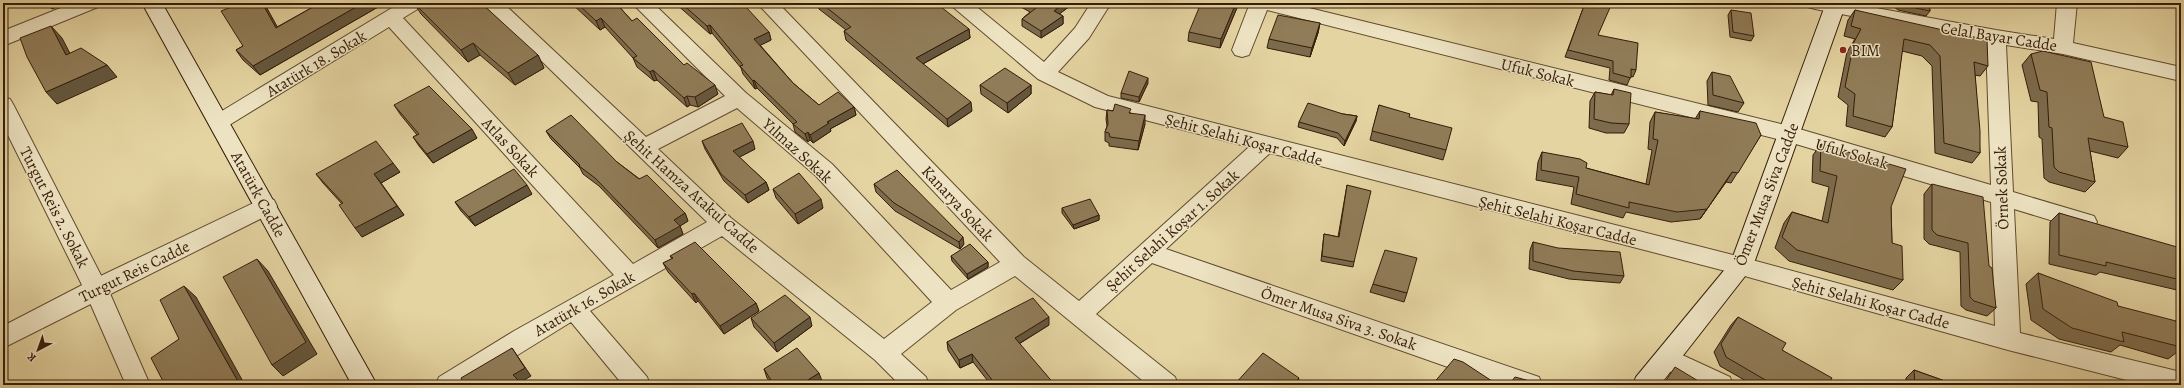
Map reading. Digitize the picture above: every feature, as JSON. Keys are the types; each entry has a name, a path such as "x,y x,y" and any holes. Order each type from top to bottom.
{"street":[{"path":"3,39 91,3"},
{"name":"Atatürk Cadde","path":"152,3 365,385"},
{"name":"Atatürk 18. Sokak","path":"219,122 413,3"},
{"name":"Şehit Hamza Atakul Cadde","path":"492,3 723,224 884,353 917,385"},
{"name":"Yılmaz Sokak","path":"642,3 739,98 824,170 948,303"},
{"name":"Kanarya Sokak","path":"767,3 874,113 1016,264 1166,385"},
{"name":"Şehit Selahi Koşar Cadde","path":"960,3 1045,74 1102,102 1741,266 2008,340 2181,383"},
{"path":"1045,74 1082,33 1101,3"},
{"path":"1242,50 1262,3"},
{"name":"Ufuk Sokak","path":"1262,3 1789,134 2106,228"},
{"path":"2063,46 2067,3"},
{"name":"Ömer Musa Siva Cadde","path":"1645,385 1741,266 1789,134 1829,5"},
{"name":"Celal Bayar Cadde","path":"1829,5 1996,37 2063,46 2181,74"},
{"name":"Atlas Sokak","path":"391,17 630,277"},
{"name":"Örnek Sokak","path":"1996,37 2001,196 2008,340"},
{"path":"643,148 739,98"},
{"name":"Turgut Reis 2. Sokak","path":"3,104 96,289 138,385"},
{"name":"Şehit Selahi Koşar 1. Sokak","path":"1079,315 1265,145"},
{"name":"Turgut Reis Cadde","path":"3,338 96,289 266,206"},
{"name":"Atatürk 16. Sokak","path":"448,385 523,338 723,224"},
{"name":"Ömer Musa Siva 3. Sokak","path":"1148,252 1530,385"},
{"path":"884,353 948,303 1016,264"},
{"path":"574,309 638,385"},
{"path":"1667,358 1721,385"}],"building":[{"path":"234,3 262,3 276,28 320,3 363,3 253,66 236,50 243,46 221,11 236,5"},
{"path":"414,3 481,3 538,55 508,73 473,43 461,50"},
{"path":"577,3 616,3 632,21 637,18 684,65 687,63 715,85 695,97 687,96 684,98 653,70 650,72 633,58 637,56 601,18 596,21"},
{"path":"681,3 709,3 711,5 715,3 741,3 769,32 754,39 793,83 819,105 838,92 854,107 827,122 829,123 810,135 808,132 805,134 793,124 797,122 754,80 753,81 740,66 743,65 710,25 707,26"},
{"path":"821,3 863,3 865,5 868,3 936,3 969,29 916,58 971,102 947,119 844,31 851,27"},
{"path":"1027,3 1064,3 1054,11 1063,16 1041,31 1022,19 1036,8"},
{"path":"1201,3 1236,3 1221,39 1189,32"},
{"path":"1585,3 1612,3 1598,35 1638,43 1636,70 1631,69 1631,78 1613,73 1613,61 1568,50"},
{"path":"1899,3 1929,3 1930,11 1902,5"},
{"path":"1731,10 1751,13 1754,36 1733,32"},
{"path":"1855,10 1987,40 1988,66 1974,62 1980,131 1980,153 1944,143 1940,56 1930,45 1904,39 1892,127 1853,116 1855,94 1845,87 1854,42 1861,29 1851,26"},
{"path":"1278,15 1320,23 1312,48 1269,39"},
{"path":"51,26 66,55 81,48 107,65 46,92 27,57 20,38"},
{"path":"2043,51 2091,62 2104,117 2123,122 2128,147 2088,138 2095,182 2059,172 2054,167 2052,128 2049,127 2047,92 2040,90 2031,54"},
{"path":"1005,68 1031,85 1007,103 980,85"},
{"path":"1129,71 1148,78 1139,97 1121,93"},
{"path":"1712,72 1730,76 1744,103 1713,95"},
{"path":"429,86 472,129 427,154 413,137 419,134 394,105"},
{"path":"1614,89 1631,93 1629,124 1611,123 1594,119 1595,92 1613,95"},
{"path":"1308,103 1343,114 1357,116 1345,141 1338,133 1299,122"},
{"path":"1115,104 1131,109 1129,113 1145,115 1139,141 1110,137 1109,133 1105,132 1108,124 1107,110 1113,111"},
{"path":"1379,105 1410,114 1409,117 1452,128 1446,150 1372,131"},
{"path":"1700,111 1756,123 1761,135 1738,173 1732,172 1707,209 1677,212 1629,202 1629,208 1576,194 1579,177 1541,170 1542,152 1580,159 1587,163 1586,168 1649,185 1658,140 1653,139 1655,112 1699,119"},
{"path":"571,115 617,162 639,179 647,175 685,213 674,220 680,226 655,240 595,178 579,166 580,165 546,131"},
{"path":"742,123 753,141 733,151 766,182 745,195 721,174 702,141"},
{"path":"376,141 393,163 374,174 397,206 355,228 339,205 343,203 316,174"},
{"path":"1821,144 1906,169 1891,207 1892,243 1902,246 1903,280 1797,250 1782,237 1792,212 1828,223 1837,176 1820,171"},
{"path":"514,169 527,185 469,217 455,202"},
{"path":"897,170 963,237 959,242 894,203 874,184"},
{"path":"799,173 821,199 795,214 773,189"},
{"path":"1932,184 1983,197 1989,266 1992,268 1996,308 1974,301 1970,297 1968,243 1937,235 1932,230"},
{"path":"1347,185 1371,191 1354,262 1322,256 1324,234 1339,237"},
{"path":"1090,199 1099,215 1073,225 1062,208"},
{"path":"2059,213 2177,247 2181,260 2181,280 2106,262 2106,266 2059,255"},
{"path":"695,242 756,303 720,326 694,293 692,294 663,263 673,258 670,256"},
{"path":"1533,242 1558,248 1620,252 1624,276 1573,271 1533,261"},
{"path":"970,244 988,262 967,274 951,256"},
{"path":"1385,250 1417,258 1407,293 1373,284"},
{"path":"257,259 306,342 272,365 223,277"},
{"path":"2038,273 2117,302 2118,306 2176,321 2181,347 2122,332 2124,342 2072,328 2043,309"},
{"path":"184,286 240,385 165,385 151,358 179,339 160,300"},
{"path":"785,295 810,317 774,343 751,318"},
{"path":"1033,298 1049,317 1015,338 1055,385 996,385 972,354 959,360 947,342"},
{"path":"1738,317 1786,343 1782,350 1832,378 1828,385 1774,385 1726,357 1721,344"},
{"path":"512,348 525,368 513,375 523,385 464,385 461,378"},
{"path":"797,348 819,373 800,385 774,385 764,369"},
{"path":"1263,353 1299,378 1292,385 1234,385"},
{"path":"1454,359 1463,362 1498,385 1432,385"},
{"path":"1675,367 1705,385 1663,385"},
{"path":"1914,370 1956,385 1915,385"},
{"path":"1515,377 1544,385 1509,385"}],"place":[{"name":"BIM","path":"1843,50"}]}
